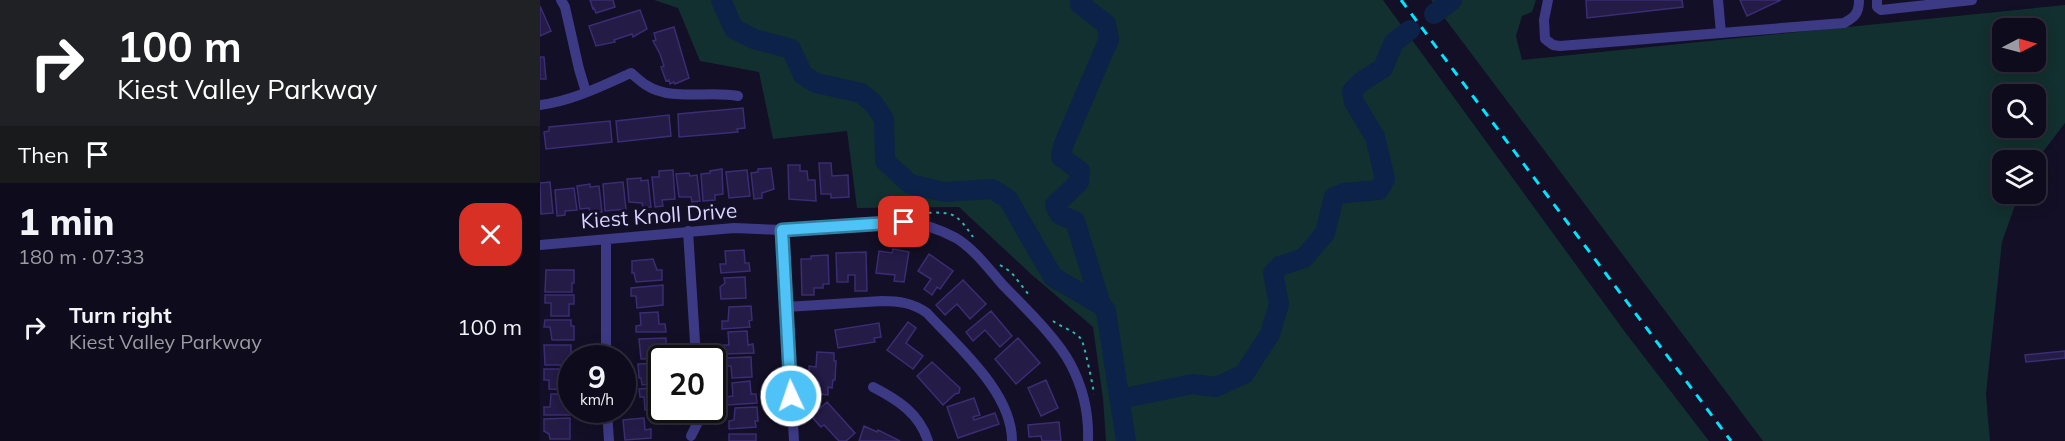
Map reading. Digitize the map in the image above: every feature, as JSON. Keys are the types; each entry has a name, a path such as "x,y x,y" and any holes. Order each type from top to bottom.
{"street":[{"path":"561,0 565,7 586,93"},
{"path":"1548,0 1544,20 1545,39 1553,45 1560,46 1844,23 1854,18 1859,10 1859,0"},
{"path":"1718,0 1720,33"},
{"path":"1877,0 1877,7 1881,10 1972,0"},
{"path":"540,105 551,104 586,93 632,73 647,86 664,92 722,93 738,96"},
{"name":"Kiest Knoll Drive","path":"540,245 734,228 782,230 921,223 958,240 977,256 1057,345 1070,364 1086,408 1088,441"},
{"path":"782,230 794,441"},
{"path":"688,231 695,345"},
{"path":"606,240 606,345"},
{"path":"786,307 882,301 897,301 917,306 927,313 999,395 1012,425 1012,441"},
{"path":"873,387 899,400 916,417 928,441"},
{"path":"608,423 609,441"},
{"path":"691,436 698,423"}],"green space":[{"path":"654,0 1383,0 1625,332 1709,441 1106,441 1093,327 1032,275 959,207 857,208 847,131 773,139 759,72 700,61 678,8"},
{"path":"1431,0 1536,0 1532,12 1522,16 1516,36 1522,60 2065,5 2065,123 2044,150 1992,150 1992,204 2015,204 2002,242 1986,394 1990,441 1763,441"}],"building":[{"path":"590,0 613,0 615,7 596,13"},
{"path":"1586,0 1682,0 1683,7 1587,18"},
{"path":"1740,0 1781,0 1747,16"},
{"path":"540,6 551,31 540,36"},
{"path":"640,10 647,29 633,37 632,34 614,40 615,42 596,46 589,26"},
{"path":"674,27 689,78 670,84 669,80 666,81 661,67 664,66 653,41 656,40 654,33"},
{"path":"540,57 544,57 546,79 540,79"},
{"path":"743,108 745,128 737,129 738,132 679,137 678,114"},
{"path":"669,115 671,136 618,142 616,121"},
{"path":"610,121 612,142 546,149 544,132 549,131 549,127"},
{"path":"819,163 831,163 832,176 848,175 849,197 831,198 831,194 821,194"},
{"path":"788,165 800,165 800,171 807,171 808,180 815,180 816,201 789,199"},
{"path":"771,168 774,189 762,193 762,198 754,199 751,173 758,172 758,169"},
{"path":"722,169 723,194 715,195 715,200 703,201 701,174"},
{"path":"673,170 675,199 662,200 663,206 655,207 652,177 659,177 659,171"},
{"path":"747,170 750,196 729,198 726,172"},
{"path":"689,173 690,176 697,175 700,201 692,202 691,197 679,197 676,174"},
{"path":"641,178 641,181 648,180 651,207 643,208 642,203 629,202 627,179"},
{"path":"550,182 553,213 541,214 540,183"},
{"path":"623,182 626,209 605,211 603,184"},
{"path":"590,184 590,187 599,186 602,212 590,213 589,208 580,209 577,186"},
{"path":"574,188 577,210 565,211 565,215 557,216 555,190"},
{"path":"893,249 909,252 904,282 894,281 895,275 876,273 879,251 892,253"},
{"path":"744,250 745,263 749,263 750,271 721,273 720,264 726,264 725,251"},
{"path":"866,252 867,291 855,291 855,275 848,275 848,282 837,282 836,253"},
{"path":"929,254 953,271 940,289 937,287 932,295 924,289 931,279 918,271"},
{"path":"828,255 829,284 823,284 823,288 814,288 814,295 802,295 801,259"},
{"path":"653,259 657,270 662,270 662,280 636,282 634,273 632,273 632,261"},
{"path":"546,270 574,270 572,292 545,292"},
{"path":"745,277 746,298 721,299 720,287 725,283 724,278"},
{"path":"963,280 986,304 970,319 957,304 945,315 936,305"},
{"path":"663,285 663,305 637,308 636,296 631,296 631,288"},
{"path":"545,295 574,295 574,304 569,304 569,316 551,316 551,303 545,303"},
{"path":"751,306 750,327 722,329 722,321 728,321 729,307"},
{"path":"991,311 1012,336 1000,347 985,330 973,341 966,332"},
{"path":"658,312 659,324 665,324 666,332 636,332 636,326 641,325 640,313"},
{"path":"545,320 571,320 571,326 574,326 574,340 552,340 550,327 544,327"},
{"path":"908,322 916,328 906,343 923,356 913,369 887,350"},
{"path":"879,323 881,337 874,338 875,342 838,348 835,330"},
{"path":"747,331 748,345 753,344 754,353 726,354 726,345 729,345 728,332"},
{"path":"666,338 666,345 648,345 648,359 641,359 639,339"},
{"path":"1018,338 1040,363 1016,384 995,359"},
{"path":"544,345 558,345 558,365 545,365"},
{"path":"2065,351 2065,358 2026,362 2025,355"},
{"path":"817,352 834,353 835,380 833,380 832,388 828,387 828,395 812,393 813,376 809,375 809,366 816,367"},
{"path":"751,357 752,377 732,378 731,366 726,366 726,358"},
{"path":"932,362 960,388 959,393 943,405 917,376"},
{"path":"638,364 648,364 648,384 642,385"},
{"path":"544,369 558,369 558,389 549,389 549,380 544,380"},
{"path":"1046,380 1058,408 1041,416 1028,388"},
{"path":"750,381 751,394 756,394 757,403 727,405 726,397 733,396 732,383"},
{"path":"648,388 648,410 645,410 644,397 640,397 639,389"},
{"path":"551,394 558,394 558,415 544,415 544,407 550,407"},
{"path":"974,398 980,415 973,417 974,420 995,413 999,424 958,438 947,407"},
{"path":"827,402 855,433 846,441 839,441 824,425 821,427 811,416"},
{"path":"757,407 756,427 729,429 729,421 734,420 735,408"},
{"path":"558,418 558,423 570,423 570,439 550,439 549,434 544,431 544,419"},
{"path":"644,418 645,430 651,429 651,438 625,440 623,423 636,423 636,419"},
{"path":"1059,422 1061,441 1042,441 1041,436 1029,437 1028,425"},
{"path":"864,426 877,432 878,430 900,441 859,441"},
{"path":"729,434 756,434 756,441 729,441"}],"waterway":[{"path":"721,0 734,29 754,39 791,49 803,75 816,83 861,93 874,104 884,119 885,161 910,184 944,192 992,189 1008,199 1053,277 1101,305 1106,311 1126,441"},
{"path":"1080,0 1080,4 1106,24 1109,39 1063,146 1061,157 1080,171 1079,182 1055,205 1060,215 1075,221 1101,305"},
{"path":"1434,14 1452,0"},
{"path":"1120,399 1192,384 1216,387 1244,374 1270,334 1279,304 1273,273 1280,266 1304,258 1325,233 1334,197 1344,193 1379,190 1385,179 1375,137 1354,102 1352,91 1361,82 1383,68 1394,42 1410,30"}],"railway":[{"path":"1401,0 1731,441"}],"route":[{"path":"791,396 782,230 904,222"}]}
